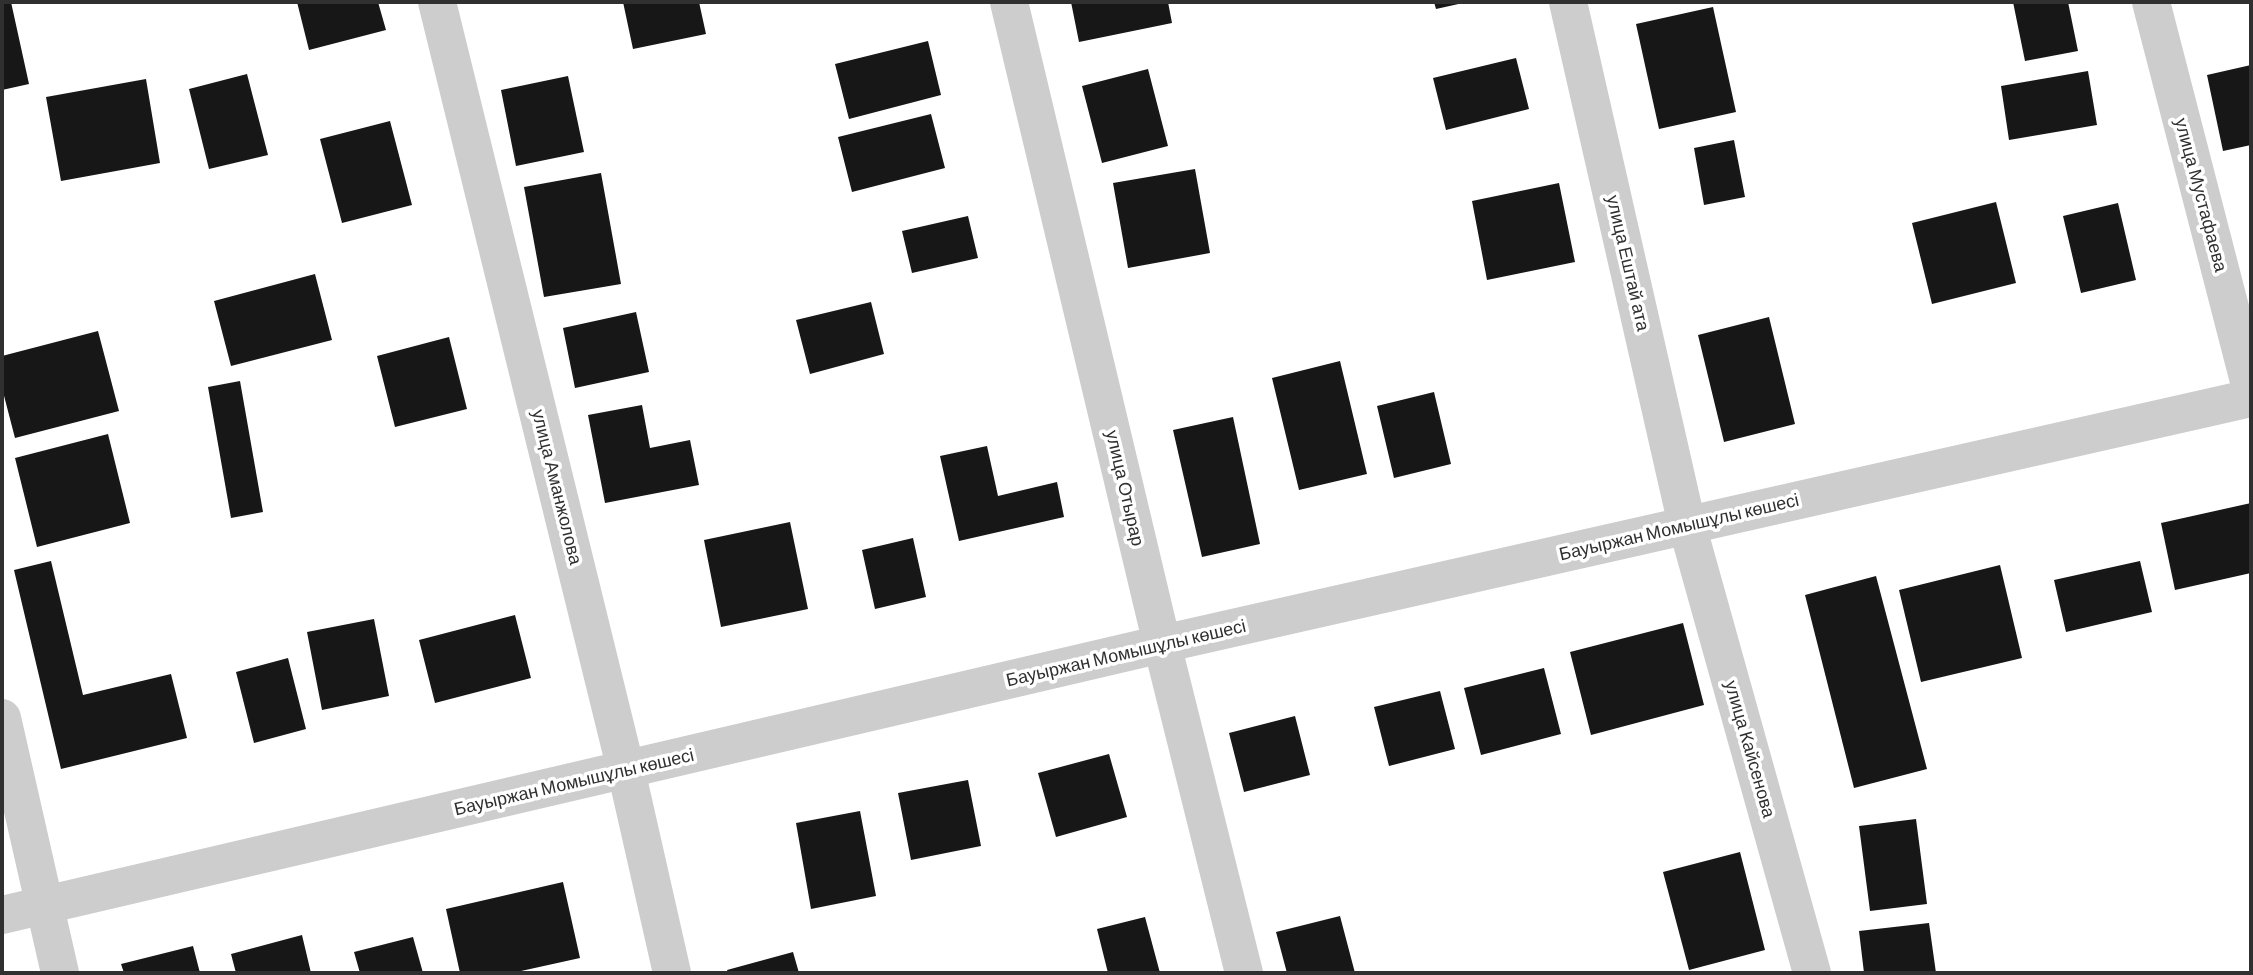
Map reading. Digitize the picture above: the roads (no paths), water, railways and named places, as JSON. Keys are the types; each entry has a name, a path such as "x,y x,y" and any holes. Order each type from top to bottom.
{"street":[{"name":"улица Аманжолова","path":"437,2 626,770 672,973"},
{"name":"улица Отырар","path":"1009,2 1244,973"},
{"name":"улица Ештай ата","path":"1568,2 1687,525"},
{"name":"улица Мустафаева","path":"2151,2 2251,389"},
{"name":"Бауыржан Момышұлы көшесі","path":"2,915 1162,643 2251,398"},
{"name":"улица Кайсенова","path":"1687,525 1812,973"},
{"path":"2,718 60,973"}]}
